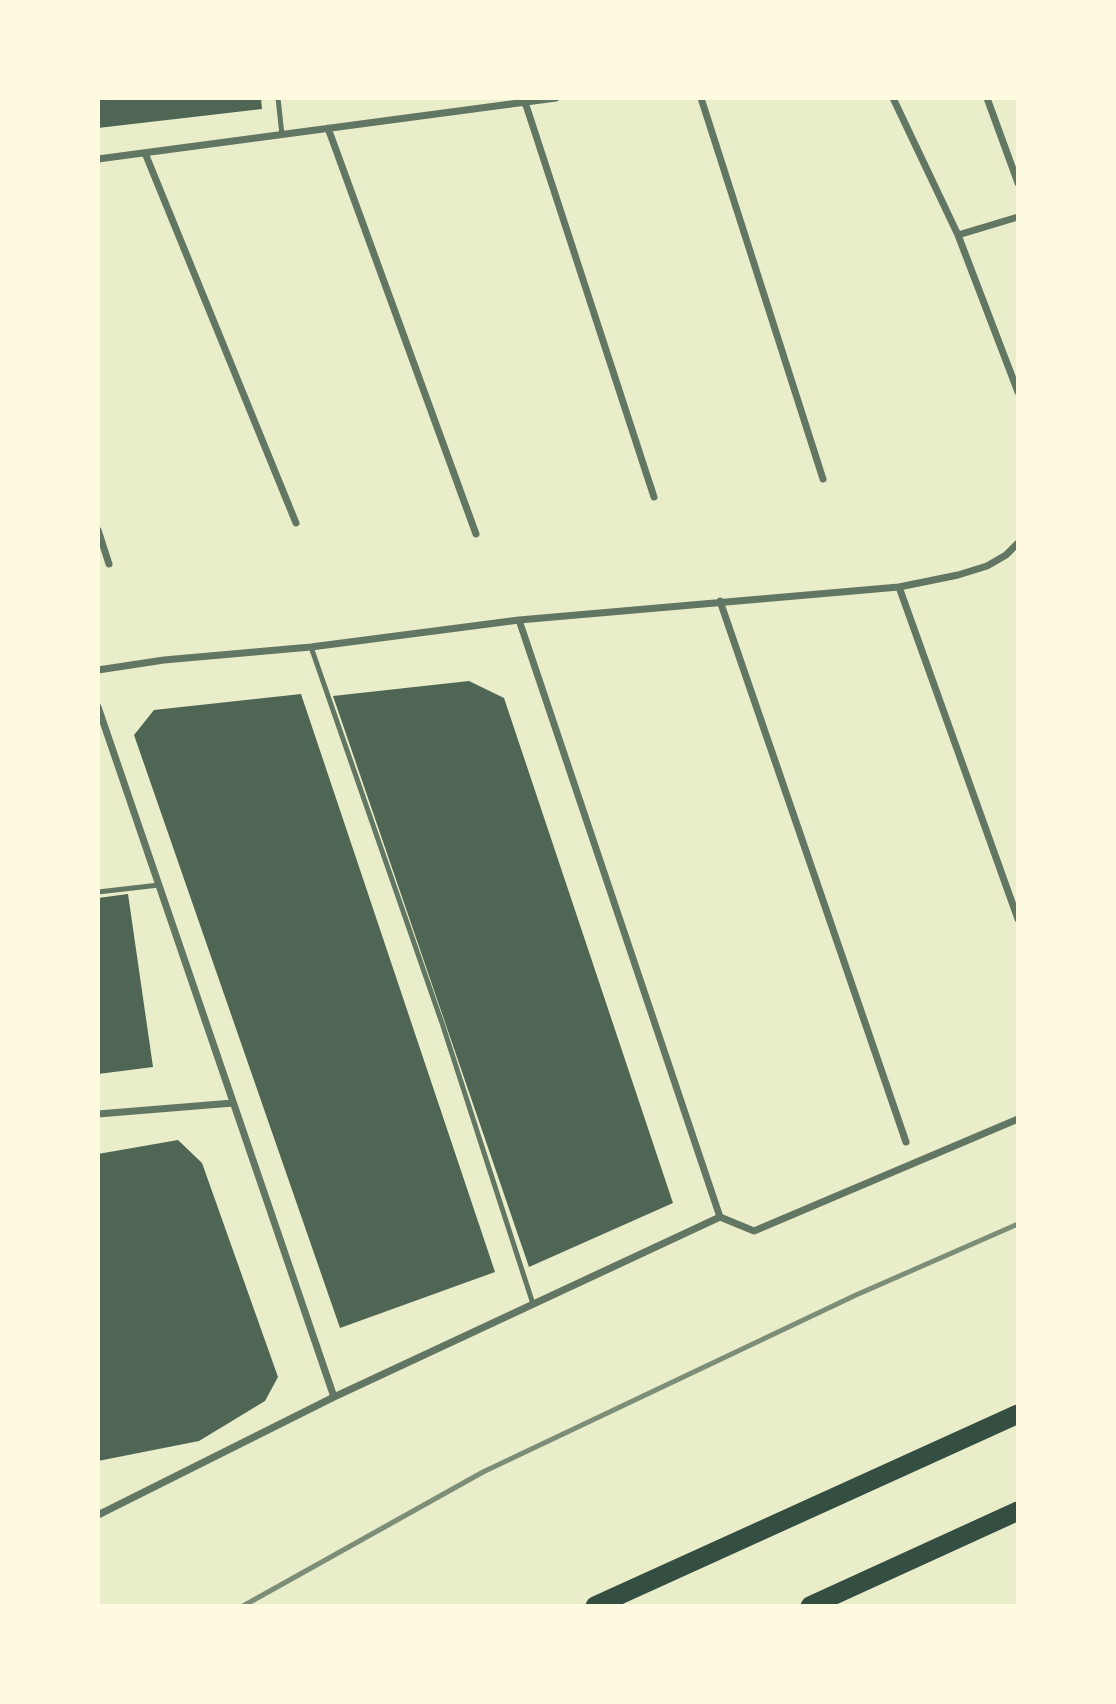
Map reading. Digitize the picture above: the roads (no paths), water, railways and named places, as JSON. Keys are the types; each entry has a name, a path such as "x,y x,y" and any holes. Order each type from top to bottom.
{"highway":[{"path":"595,1606 1018,1414"},
{"path":"810,1606 1018,1511"}],"street":[{"path":"98,159 556,98"},
{"path":"701,98 823,479"},
{"path":"893,98 958,235 1018,392"},
{"path":"987,98 1018,183"},
{"path":"526,102 654,497"},
{"path":"328,128 476,534"},
{"path":"145,153 296,523"},
{"path":"958,235 1018,217"},
{"path":"98,530 109,564"},
{"path":"98,670 164,660 311,647 519,620 899,587 987,566 1006,555 1018,543"},
{"path":"899,587 1018,919"},
{"path":"720,601 906,1142"},
{"path":"519,620 720,1217"},
{"path":"98,707 334,1397"},
{"path":"98,1114 233,1103"},
{"path":"98,1516 334,1397 720,1217 754,1231 1018,1119"}],"lane":[{"path":"278,98 282,135"},
{"path":"311,647 443,1026 533,1304"},
{"path":"98,892 159,885"}],"railway":[{"path":"243,1606 483,1472 856,1295 1018,1224"}]}
